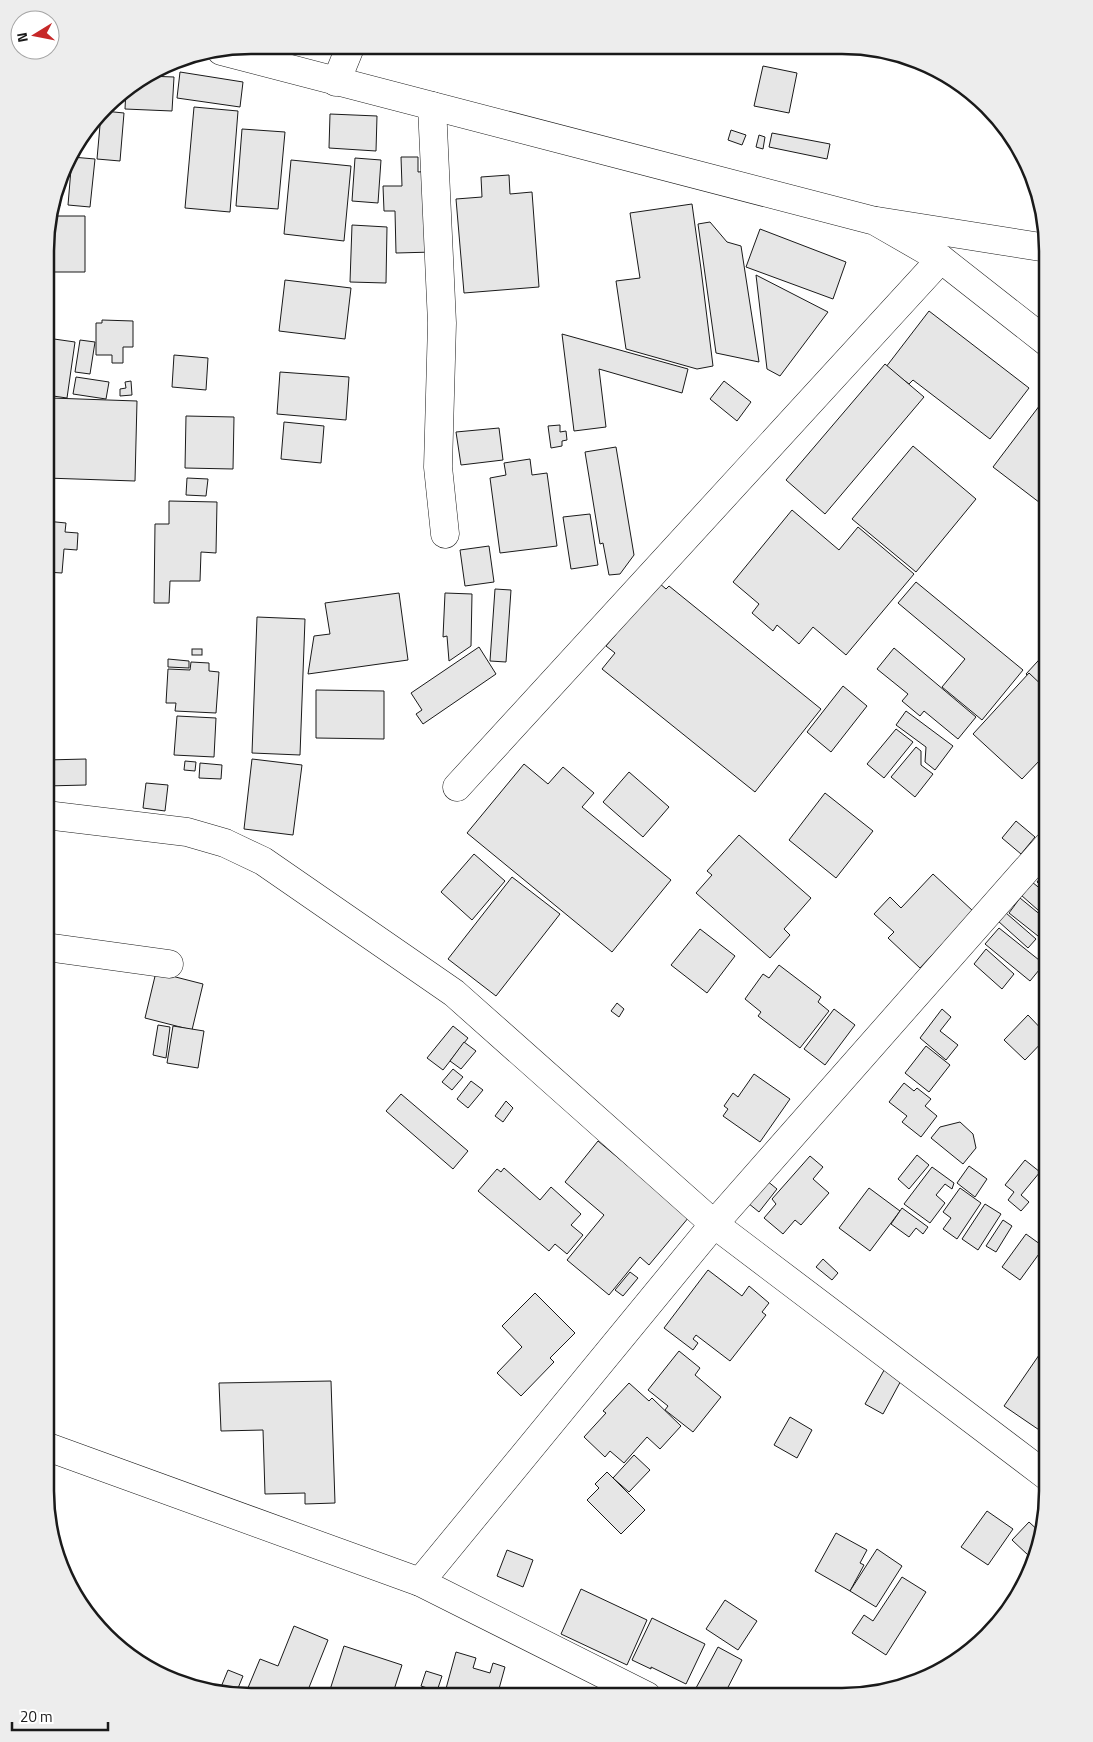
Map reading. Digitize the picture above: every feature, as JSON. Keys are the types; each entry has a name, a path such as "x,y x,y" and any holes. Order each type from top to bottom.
{"street":[{"path":"233,54 875,221 1039,247"},
{"path":"336,82 347,54"},
{"path":"432,106 442,324 438,466 445,534"},
{"path":"875,221 942,259 1039,336"},
{"path":"457,787 942,259"},
{"path":"54,816 186,832 225,843 262,861 454,993 714,1224 1039,1470"},
{"path":"420,1582 714,1224 1039,855"},
{"path":"54,948 169,964"},
{"path":"54,1449 420,1582 631,1688"}],"building":[{"path":"763,66 797,73 789,113 754,106"},
{"path":"180,72 243,82 240,107 177,98"},
{"path":"159,76 174,77 172,111 125,109 126,99 141,87"},
{"path":"194,107 238,111 230,212 185,208"},
{"path":"110,112 124,113 120,161 97,159 100,124"},
{"path":"330,114 377,116 376,151 329,148"},
{"path":"242,129 285,132 278,209 236,206"},
{"path":"731,130 746,135 742,145 728,140"},
{"path":"772,133 830,144 827,159 769,147"},
{"path":"759,135 765,137 763,149 756,147"},
{"path":"77,157 95,159 90,207 68,205 71,171"},
{"path":"401,157 418,157 418,172 432,171 434,252 396,253 395,211 384,211 383,186 402,186"},
{"path":"355,158 381,160 378,203 352,201"},
{"path":"291,160 351,166 344,241 284,234"},
{"path":"509,175 510,194 532,192 539,287 464,293 456,199 482,197 481,177"},
{"path":"692,204 713,366 697,369 626,349 616,281 640,278 630,213"},
{"path":"57,216 85,216 85,272 54,272 54,238"},
{"path":"710,222 727,242 741,246 759,362 716,353 698,224"},
{"path":"352,225 387,227 386,283 350,282"},
{"path":"760,229 846,262 833,299 746,267"},
{"path":"756,275 828,312 780,376 767,369"},
{"path":"285,280 351,288 345,339 279,331"},
{"path":"929,311 1029,388 990,439 913,380 909,384 886,367"},
{"path":"102,320 133,321 133,347 123,347 123,363 112,363 112,355 96,355 96,323 102,323"},
{"path":"562,334 688,369 682,393 599,369 606,427 574,431"},
{"path":"54,339 75,342 67,398 54,396"},
{"path":"80,340 95,342 90,374 75,372"},
{"path":"174,355 208,358 206,390 172,387"},
{"path":"885,364 924,397 825,514 786,480"},
{"path":"280,372 349,377 346,420 277,414"},
{"path":"76,377 109,382 106,399 73,394"},
{"path":"131,381 132,395 120,396 120,389 126,388 125,382"},
{"path":"724,381 751,402 737,421 710,399"},
{"path":"54,398 137,401 135,481 54,478"},
{"path":"1039,406 1039,502 993,467"},
{"path":"186,416 234,417 233,469 185,468"},
{"path":"284,422 324,426 321,463 281,459"},
{"path":"560,425 560,432 566,431 567,440 562,441 562,446 551,448 548,426"},
{"path":"499,428 503,460 461,465 456,432"},
{"path":"913,446 976,499 916,572 852,519"},
{"path":"616,447 634,555 620,574 609,575 603,543 600,544 585,452"},
{"path":"530,459 532,475 547,473 557,546 500,553 490,478 506,475 504,463"},
{"path":"187,478 208,479 206,496 186,495"},
{"path":"169,501 217,502 216,553 201,552 200,581 170,581 169,603 154,603 155,524 169,524"},
{"path":"792,510 839,550 858,527 914,574 846,655 813,627 799,644 777,625 773,631 752,613 759,604 733,582"},
{"path":"590,514 598,565 571,569 563,517"},
{"path":"54,522 66,523 65,532 78,533 77,550 64,549 62,573 54,572"},
{"path":"489,546 494,582 465,586 460,550"},
{"path":"916,582 1023,670 982,720 942,687 965,659 898,603"},
{"path":"659,583 666,589 669,586 821,709 755,792 602,669 615,653 606,646"},
{"path":"495,589 511,590 506,662 490,661"},
{"path":"399,593 408,660 308,674 314,636 330,634 325,603"},
{"path":"445,593 472,594 471,646 449,661 447,636 443,637"},
{"path":"257,617 305,619 300,755 252,753"},
{"path":"479,647 496,674 423,724 416,714 422,710 411,693"},
{"path":"894,648 976,717 958,739 924,711 920,716 902,701 908,694 877,669"},
{"path":"192,649 202,649 202,655 192,655"},
{"path":"168,659 189,661 189,668 168,667"},
{"path":"1039,660 1039,686 1026,674"},
{"path":"191,662 209,663 209,671 219,672 216,713 175,711 176,703 166,703 168,669 190,670"},
{"path":"1029,673 1039,682 1039,761 1022,779 973,734"},
{"path":"843,686 867,706 831,752 807,732"},
{"path":"316,690 384,691 384,739 316,738"},
{"path":"906,711 953,746 935,770 925,762 926,747 896,725"},
{"path":"177,716 216,718 214,757 174,755"},
{"path":"896,729 913,742 884,778 867,764"},
{"path":"916,747 921,751 921,765 933,774 915,797 891,777"},
{"path":"86,759 86,785 54,786 54,760"},
{"path":"252,759 302,765 293,835 244,829"},
{"path":"185,761 196,762 195,771 184,770"},
{"path":"200,763 222,765 221,779 199,778"},
{"path":"524,764 548,784 563,767 594,793 582,807 671,880 612,952 467,833"},
{"path":"629,772 669,807 643,837 603,802"},
{"path":"146,783 168,785 165,811 143,808"},
{"path":"825,793 873,831 836,878 789,840"},
{"path":"1016,821 1035,837 1021,854 1002,838"},
{"path":"739,835 811,898 784,929 790,935 770,958 696,893 712,875 707,871"},
{"path":"474,854 505,881 472,920 441,892"},
{"path":"933,874 973,911 920,968 888,938 894,932 874,914 890,897 901,908"},
{"path":"512,877 560,914 496,996 448,959"},
{"path":"1032,882 1039,888 1039,911 1021,895"},
{"path":"1020,898 1039,914 1039,935 1038,936 1009,913"},
{"path":"1006,913 1036,939 1028,948 998,921"},
{"path":"999,928 1039,960 1039,970 1030,981 985,944"},
{"path":"700,929 735,956 707,993 671,965"},
{"path":"986,949 1014,974 1002,989 974,964"},
{"path":"779,965 821,997 818,1002 829,1011 800,1048 758,1016 761,1012 745,999 763,974 769,978"},
{"path":"156,972 203,984 192,1030 145,1018"},
{"path":"617,1003 624,1009 619,1017 611,1011"},
{"path":"834,1009 855,1025 825,1065 804,1049"},
{"path":"942,1009 951,1017 940,1031 958,1045 946,1060 920,1038"},
{"path":"1028,1015 1039,1027 1039,1045 1025,1060 1004,1040"},
{"path":"158,1025 170,1027 166,1058 153,1055"},
{"path":"173,1026 204,1031 198,1068 167,1063"},
{"path":"453,1026 468,1038 443,1070 427,1058"},
{"path":"464,1042 476,1051 461,1069 450,1061"},
{"path":"926,1046 950,1065 929,1092 905,1073"},
{"path":"453,1069 463,1077 452,1090 442,1082"},
{"path":"754,1074 790,1099 760,1142 723,1116 728,1109 724,1106 733,1093 738,1097"},
{"path":"471,1081 483,1090 468,1108 457,1099"},
{"path":"904,1083 914,1091 917,1088 931,1099 925,1106 937,1116 921,1137 902,1122 907,1116 889,1102"},
{"path":"401,1094 468,1151 453,1169 386,1111"},
{"path":"506,1101 513,1108 503,1122 495,1116"},
{"path":"960,1122 973,1134 976,1148 963,1164 931,1138 940,1127"},
{"path":"598,1141 689,1217 649,1265 640,1257 609,1295 567,1260 604,1215 565,1182"},
{"path":"917,1155 929,1165 909,1189 898,1179"},
{"path":"810,1156 823,1167 813,1179 829,1193 801,1225 795,1220 783,1234 764,1218 776,1204 772,1199"},
{"path":"1025,1160 1039,1171 1021,1195 1029,1202 1021,1211 1008,1200 1014,1192 1005,1185"},
{"path":"969,1166 987,1179 975,1197 957,1183"},
{"path":"932,1167 954,1183 952,1189 945,1184 936,1195 945,1203 930,1223 904,1204"},
{"path":"504,1168 540,1200 551,1187 581,1214 571,1225 583,1235 567,1254 555,1244 549,1251 478,1191 497,1169 501,1172"},
{"path":"766,1180 777,1189 759,1212 748,1203"},
{"path":"869,1188 900,1211 870,1251 839,1228"},
{"path":"960,1188 981,1203 957,1239 943,1229 951,1218 943,1212"},
{"path":"985,1204 1001,1214 978,1250 962,1239"},
{"path":"902,1208 928,1227 923,1234 916,1228 909,1237 891,1224"},
{"path":"1003,1220 1012,1226 996,1252 986,1246"},
{"path":"1026,1234 1039,1243 1039,1254 1020,1280 1002,1267"},
{"path":"823,1259 838,1273 832,1280 816,1267"},
{"path":"708,1270 742,1296 749,1286 769,1303 762,1312 766,1315 730,1361 696,1335 693,1339 698,1343 693,1350 664,1328"},
{"path":"630,1272 638,1278 623,1296 615,1290"},
{"path":"535,1293 575,1333 550,1358 554,1362 521,1396 497,1373 522,1347 502,1326"},
{"path":"679,1351 700,1368 695,1375 721,1397 693,1432 665,1410 668,1406 648,1390"},
{"path":"1039,1355 1039,1430 1004,1406"},
{"path":"887,1365 904,1375 883,1414 865,1404"},
{"path":"331,1381 335,1503 305,1504 305,1493 265,1494 263,1430 221,1431 219,1383"},
{"path":"629,1383 649,1401 652,1398 681,1426 660,1449 647,1437 624,1463 610,1451 605,1457 584,1437 606,1413 603,1411"},
{"path":"790,1417 812,1430 797,1458 774,1445"},
{"path":"634,1455 650,1470 629,1492 613,1478"},
{"path":"607,1472 645,1510 621,1534 587,1500 599,1488 595,1484"},
{"path":"987,1511 1013,1529 988,1565 961,1547"},
{"path":"1029,1522 1035,1528 1028,1555 1012,1540"},
{"path":"836,1533 867,1550 860,1563 864,1565 850,1591 815,1571"},
{"path":"877,1549 902,1566 876,1607 850,1591"},
{"path":"507,1550 533,1560 523,1587 497,1576"},
{"path":"902,1577 926,1592 886,1655 852,1633 864,1615 873,1621"},
{"path":"581,1589 647,1620 627,1665 561,1634"},
{"path":"725,1600 757,1621 738,1650 706,1629"},
{"path":"652,1618 705,1644 686,1684 632,1660"},
{"path":"294,1626 328,1640 309,1688 248,1688 260,1659 278,1666"},
{"path":"344,1646 402,1665 395,1688 331,1688"},
{"path":"718,1647 742,1660 728,1688 696,1688"},
{"path":"456,1652 476,1658 473,1668 490,1673 493,1663 505,1667 499,1688 446,1688"},
{"path":"228,1670 243,1676 238,1688 221,1686"},
{"path":"426,1671 442,1676 438,1688 421,1686"}]}
